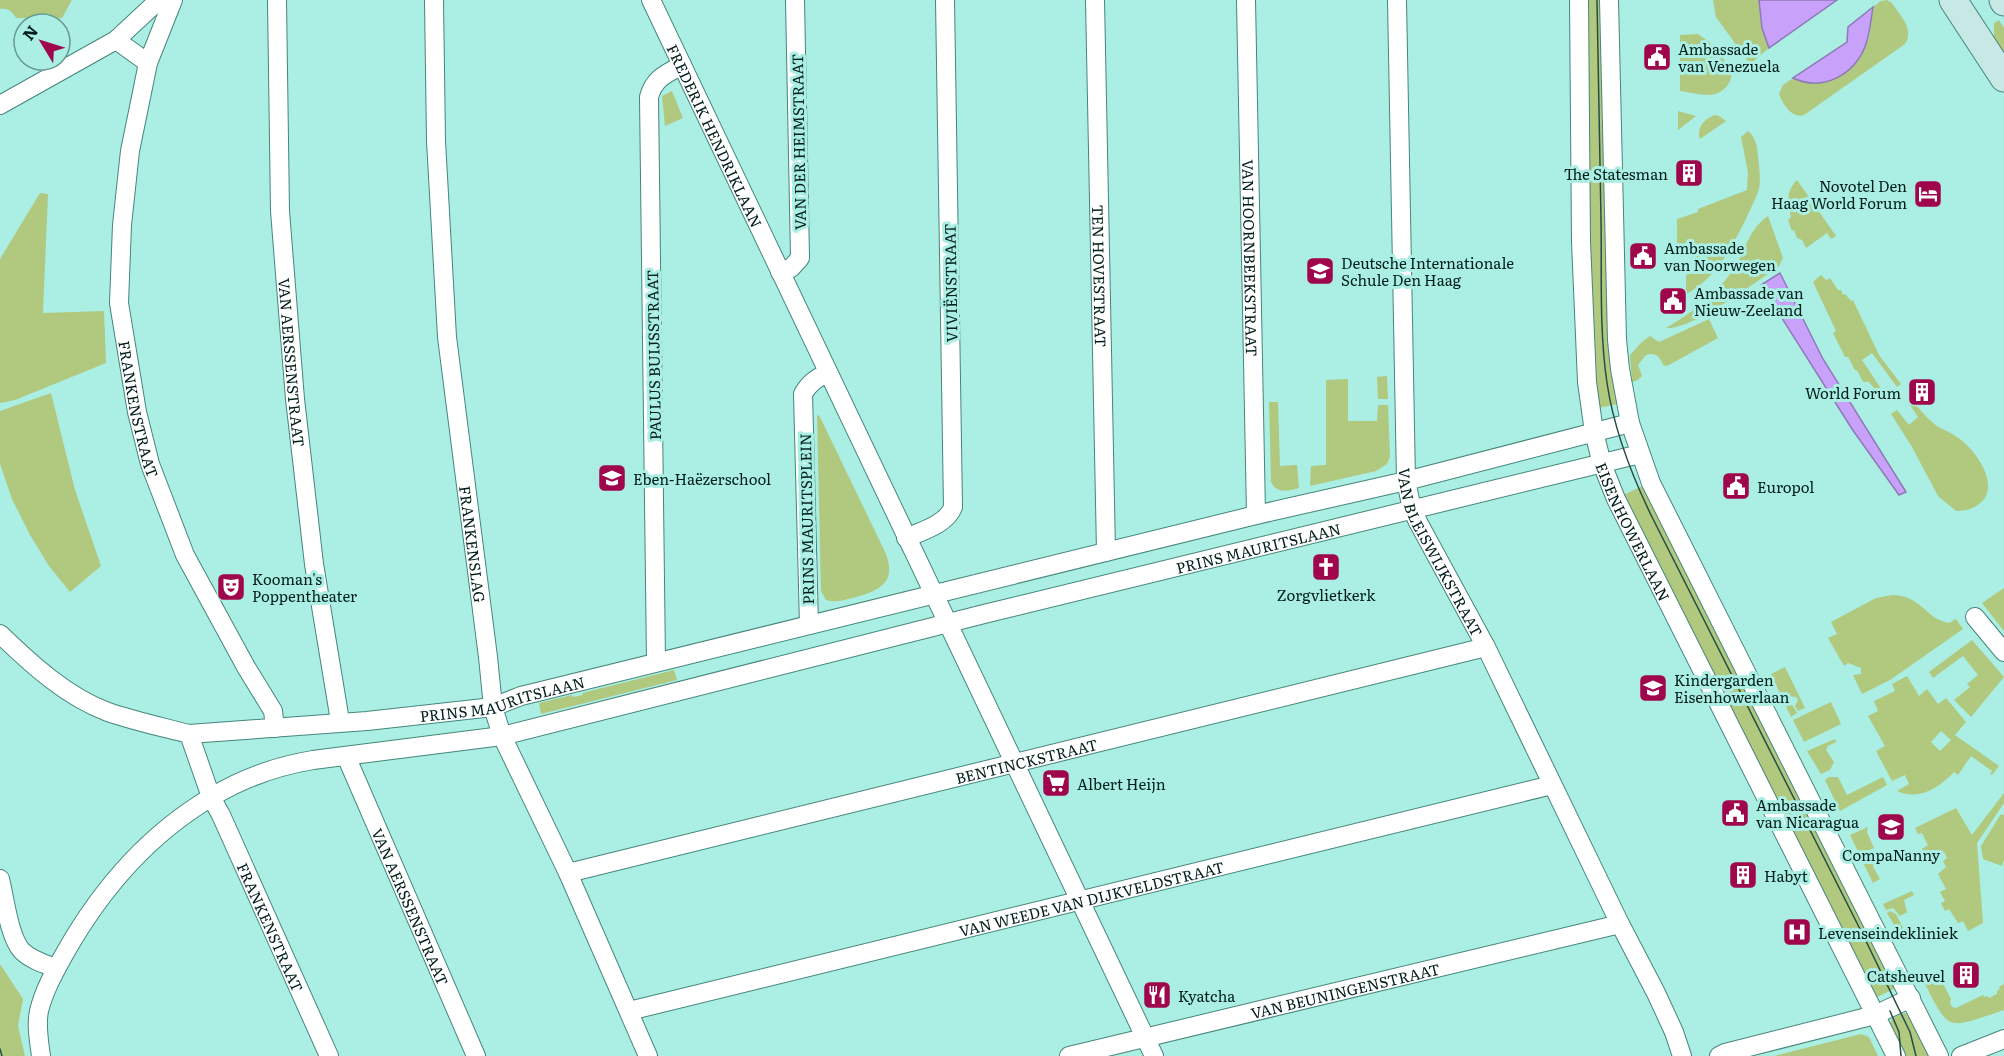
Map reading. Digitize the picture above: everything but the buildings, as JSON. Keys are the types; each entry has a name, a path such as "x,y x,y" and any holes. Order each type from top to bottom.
{"main road":[{"path":"1953,0 2004,78"}],"street":[{"path":"0,105 117,40 159,0"},
{"name":"FRANKENSTRAAT","path":"173,0 148,63 130,151 122,225 119,303 137,412 150,464 185,555 246,668 273,711 275,728"},
{"name":"VAN AERSSENSTRAAT","path":"277,0 280,211 295,399 314,564 340,722"},
{"name":"FRANKENSLAG","path":"434,0 436,141 447,337 488,657 492,706 502,736 568,873 648,1056"},
{"name":"FREDERIK HENDRIKLAAN","path":"651,0 780,272"},
{"name":"VAN DER HEIMSTRAAT","path":"780,272 791,268 800,258 795,0"},
{"name":"VIVIËNSTRAAT","path":"906,538 951,515 953,507 945,0"},
{"name":"TEN HOVESTRAAT","path":"1095,0 1106,552"},
{"name":"VAN HOORNBEEKSTRAAT","path":"1246,0 1256,515"},
{"name":"VAN BLEISWIJKSTRAAT","path":"1397,0 1406,480 1412,509 1486,647 1620,924 1656,993 1682,1056"},
{"name":"EISENHOWERLAAN","path":"1579,0 1581,242 1587,382 1594,432 1602,464 1621,509 1896,1056"},
{"path":"1609,0 1617,340 1630,423 1651,483 1939,1056"},
{"path":"117,40 148,63"},
{"name":"PAULUS BUIJSSTRAAT","path":"656,662 649,97 659,77 682,65"},
{"path":"780,272 1154,1056"},
{"name":"PRINS MAURITSPLEIN","path":"827,373 815,379 803,393 809,625 935,594"},
{"name":"PRINS MAURITSLAAN","path":"935,594 1406,480 1630,423"},
{"name":"PRINS MAURITSLAAN","path":"502,736 949,623 1640,454"},
{"path":"1975,617 2004,652"},
{"name":"PRINS MAURITSLAAN","path":"0,634 48,677 97,706 107,711 189,734 367,721 492,706 521,696 809,625"},
{"name":"BENTINCKSTRAAT","path":"568,873 1486,647"},
{"path":"189,734 211,797"},
{"path":"41,1056 38,1017 45,993 56,968 85,919 124,868 164,833 211,797 258,774 313,760 502,736"},
{"name":"VAN AERSSENSTRAAT","path":"345,756 476,1056"},
{"name":"VAN WEEDE VAN DIJKVELDSTRAAT","path":"629,1011 1552,785"},
{"name":"FRANKENSTRAAT","path":"211,797 329,1056"},
{"path":"0,879 15,940 23,952 39,962 56,968"},
{"name":"VAN BEUNINGENSTRAAT","path":"1069,1056 1620,924"},
{"path":"1719,1056 1875,1015 1911,998"},
{"path":"1961,1056 2004,1039"}],"green space":[{"path":"0,0 72,0 65,12 12,13 10,10 0,9"},
{"path":"1582,0 1604,0 1622,403 1594,409"},
{"path":"1713,0 1759,0 1762,28 1769,48 1750,64 1716,17"},
{"path":"1887,0 1892,3 1907,28 1908,38 1905,44 1804,115 1792,113 1779,94 1783,85 1793,78 1809,83 1821,83 1861,56 1869,37 1873,7"},
{"path":"1999,20 2004,28 2004,63 1994,39 1994,23"},
{"path":"1698,34 1709,42 1730,67 1730,82 1722,91 1711,95 1680,91 1680,35"},
{"path":"672,91 683,118 665,126 662,96"},
{"path":"1678,111 1696,116 1678,130"},
{"path":"1715,115 1726,121 1700,139 1699,131 1702,124"},
{"path":"1748,131 1757,149 1760,177 1758,193 1722,262 1697,288 1686,294 1686,275 1699,268 1693,258 1677,245 1677,219 1747,190 1748,172 1741,137"},
{"path":"1797,180 1836,236 1831,239 1827,233 1806,248 1802,240 1797,238 1794,230 1792,231 1788,220 1791,217 1789,193"},
{"path":"40,193 48,194 43,313 104,311 106,363 15,400 0,403 0,259"},
{"path":"1768,216 1783,258 1779,266 1707,314 1677,327 1666,328 1694,310 1719,288 1738,263 1755,228"},
{"path":"1821,275 1826,280 1830,278 1843,295 1853,300 1879,355 1901,384 1897,387 1872,353 1862,360 1882,390 1878,393 1869,382 1863,382 1848,357 1845,357 1833,333 1836,331 1813,282"},
{"path":"1709,319 1718,338 1667,366 1663,365 1655,355 1646,355 1638,365 1642,376 1632,382 1630,355 1642,342 1650,336 1659,342"},
{"path":"1387,376 1388,399 1378,399 1377,377"},
{"path":"1348,379 1348,421 1377,421 1378,405 1388,405 1390,457 1387,464 1376,471 1310,486 1311,466 1326,465 1326,380"},
{"path":"51,393 75,490 101,566 70,592 49,566 30,535 12,499 0,464 0,411"},
{"path":"1911,399 1933,423 1954,435 1970,448 1982,465 1986,474 1988,491 1984,499 1975,507 1956,511 1938,496 1912,447 1891,414 1897,410 1909,425 1918,417 1908,402"},
{"path":"1269,402 1278,402 1280,466 1297,465 1299,488 1280,490 1271,482"},
{"path":"819,415 889,564 889,573 883,585 862,595 836,601 826,600 821,591 817,416"},
{"path":"1647,484 1898,987 1873,999 1621,496"},
{"path":"2004,588 2004,631 1982,603"},
{"path":"1893,595 1910,599 1941,620 1949,623 1956,619 1963,629 1890,680 1862,694 1853,675 1861,674 1861,668 1848,663 1844,666 1828,638 1837,634 1831,622 1876,598"},
{"path":"1972,640 2004,677 1971,717 1954,700 1970,687 1967,684 1978,675 1963,656 1933,678 1929,672"},
{"path":"1785,667 1805,708 1798,711 1795,706 1798,700 1796,697 1789,696 1787,702 1797,713 1791,717 1771,674"},
{"path":"674,670 677,680 541,714 539,703 572,695 573,697 583,695 582,693"},
{"path":"1907,676 1919,696 1927,689 1938,704 1946,698 1966,722 1955,735 1999,766 1992,775 1990,774 1992,771 1971,756 1958,775 1954,772 1935,788 1913,795 1897,791 1909,784 1905,775 1892,781 1876,751 1885,746 1868,716 1878,711 1874,701 1895,691 1892,684","holes":["1941,731 1951,740 1940,751 1931,742"]},
{"path":"1831,702 1841,724 1804,742 1793,720"},
{"path":"1835,739 1836,742 1828,746 1826,750 1834,762 1830,770 1821,774 1807,751"},
{"path":"1829,777 1838,777 1847,795 1883,777 1887,785 1840,811 1825,780"},
{"path":"2004,793 2004,803 1977,843 1983,923 1968,931 1963,921 1958,923 1949,909 1945,911 1941,903 1945,901 1940,892 1946,889 1938,874 1946,867 1943,861 1947,858 1944,852 1927,861 1922,849 1928,845 1922,833 1918,834 1915,828 1956,808 1972,835"},
{"path":"2001,814 2004,815 2002,866 1983,859 1981,846"},
{"path":"1868,827 1867,832 1874,848 1859,854 1850,835"},
{"path":"1875,852 1876,862 1873,867 1880,879 1873,883 1861,858"},
{"path":"1912,891 1914,895 1904,900 1907,912 1900,916 1893,908 1886,910 1883,904"},
{"path":"1890,911 1896,914 1906,934 1903,940 1887,913"},
{"path":"0,964 23,999 18,1026 25,1056 0,1056"},
{"path":"1927,973 1931,982 1940,978 1951,999 1952,1007 1956,1008 1983,995 1989,998 1997,994 1999,987 2004,984 2004,1010 1970,1021 1951,1022 1938,1008 1921,976"},
{"path":"1905,1013 1915,1019 1934,1056 1903,1056 1893,1037 1890,1025 1897,1016"},
{"path":"1861,1034 1869,1037 1878,1056 1774,1056"}],"shaded area":[{"path":"1759,0 1837,0 1769,48 1762,28"},
{"path":"1873,7 1866,44 1861,55 1846,72 1826,82 1804,82 1793,78 1847,42 1848,27"},
{"path":"1780,273 1823,359 1906,492 1899,495 1852,429 1761,285"}],"tram line":[{"path":"1597,0 1603,342 1607,383 1619,435 1630,468 1652,517 1864,937 1910,1032 1916,1056"},
{"path":"1890,1011 1899,1032 1901,1056"},
{"path":"0,1049 2,1056"}],"place":[{"name":"Ambassade van Venezuela","path":"1657,57"},
{"name":"The Statesman","path":"1689,173"},
{"name":"Novotel Den Haag World Forum","path":"1928,194"},
{"name":"Ambassade van Noorwegen","path":"1643,256"},
{"name":"Deutsche Internationale Schule Den Haag","path":"1320,271"},
{"name":"Ambassade van Nieuw-Zeeland","path":"1673,301"},
{"name":"World Forum","path":"1922,392"},
{"name":"Eben-Haëzerschool","path":"612,478"},
{"name":"Europol","path":"1736,486"},
{"name":"Zorgvlietkerk","path":"1326,567"},
{"name":"Kooman's Poppentheater","path":"231,587"},
{"name":"Kindergarden Eisenhowerlaan","path":"1653,688"},
{"name":"Albert Heijn","path":"1056,783"},
{"name":"Ambassade van Nicaragua","path":"1735,813"},
{"name":"CompaNanny","path":"1891,827"},
{"name":"Habyt","path":"1743,875"},
{"name":"Levenseindekliniek","path":"1797,932"},
{"name":"Catsheuvel","path":"1966,975"},
{"name":"Kyatcha","path":"1157,995"}]}
